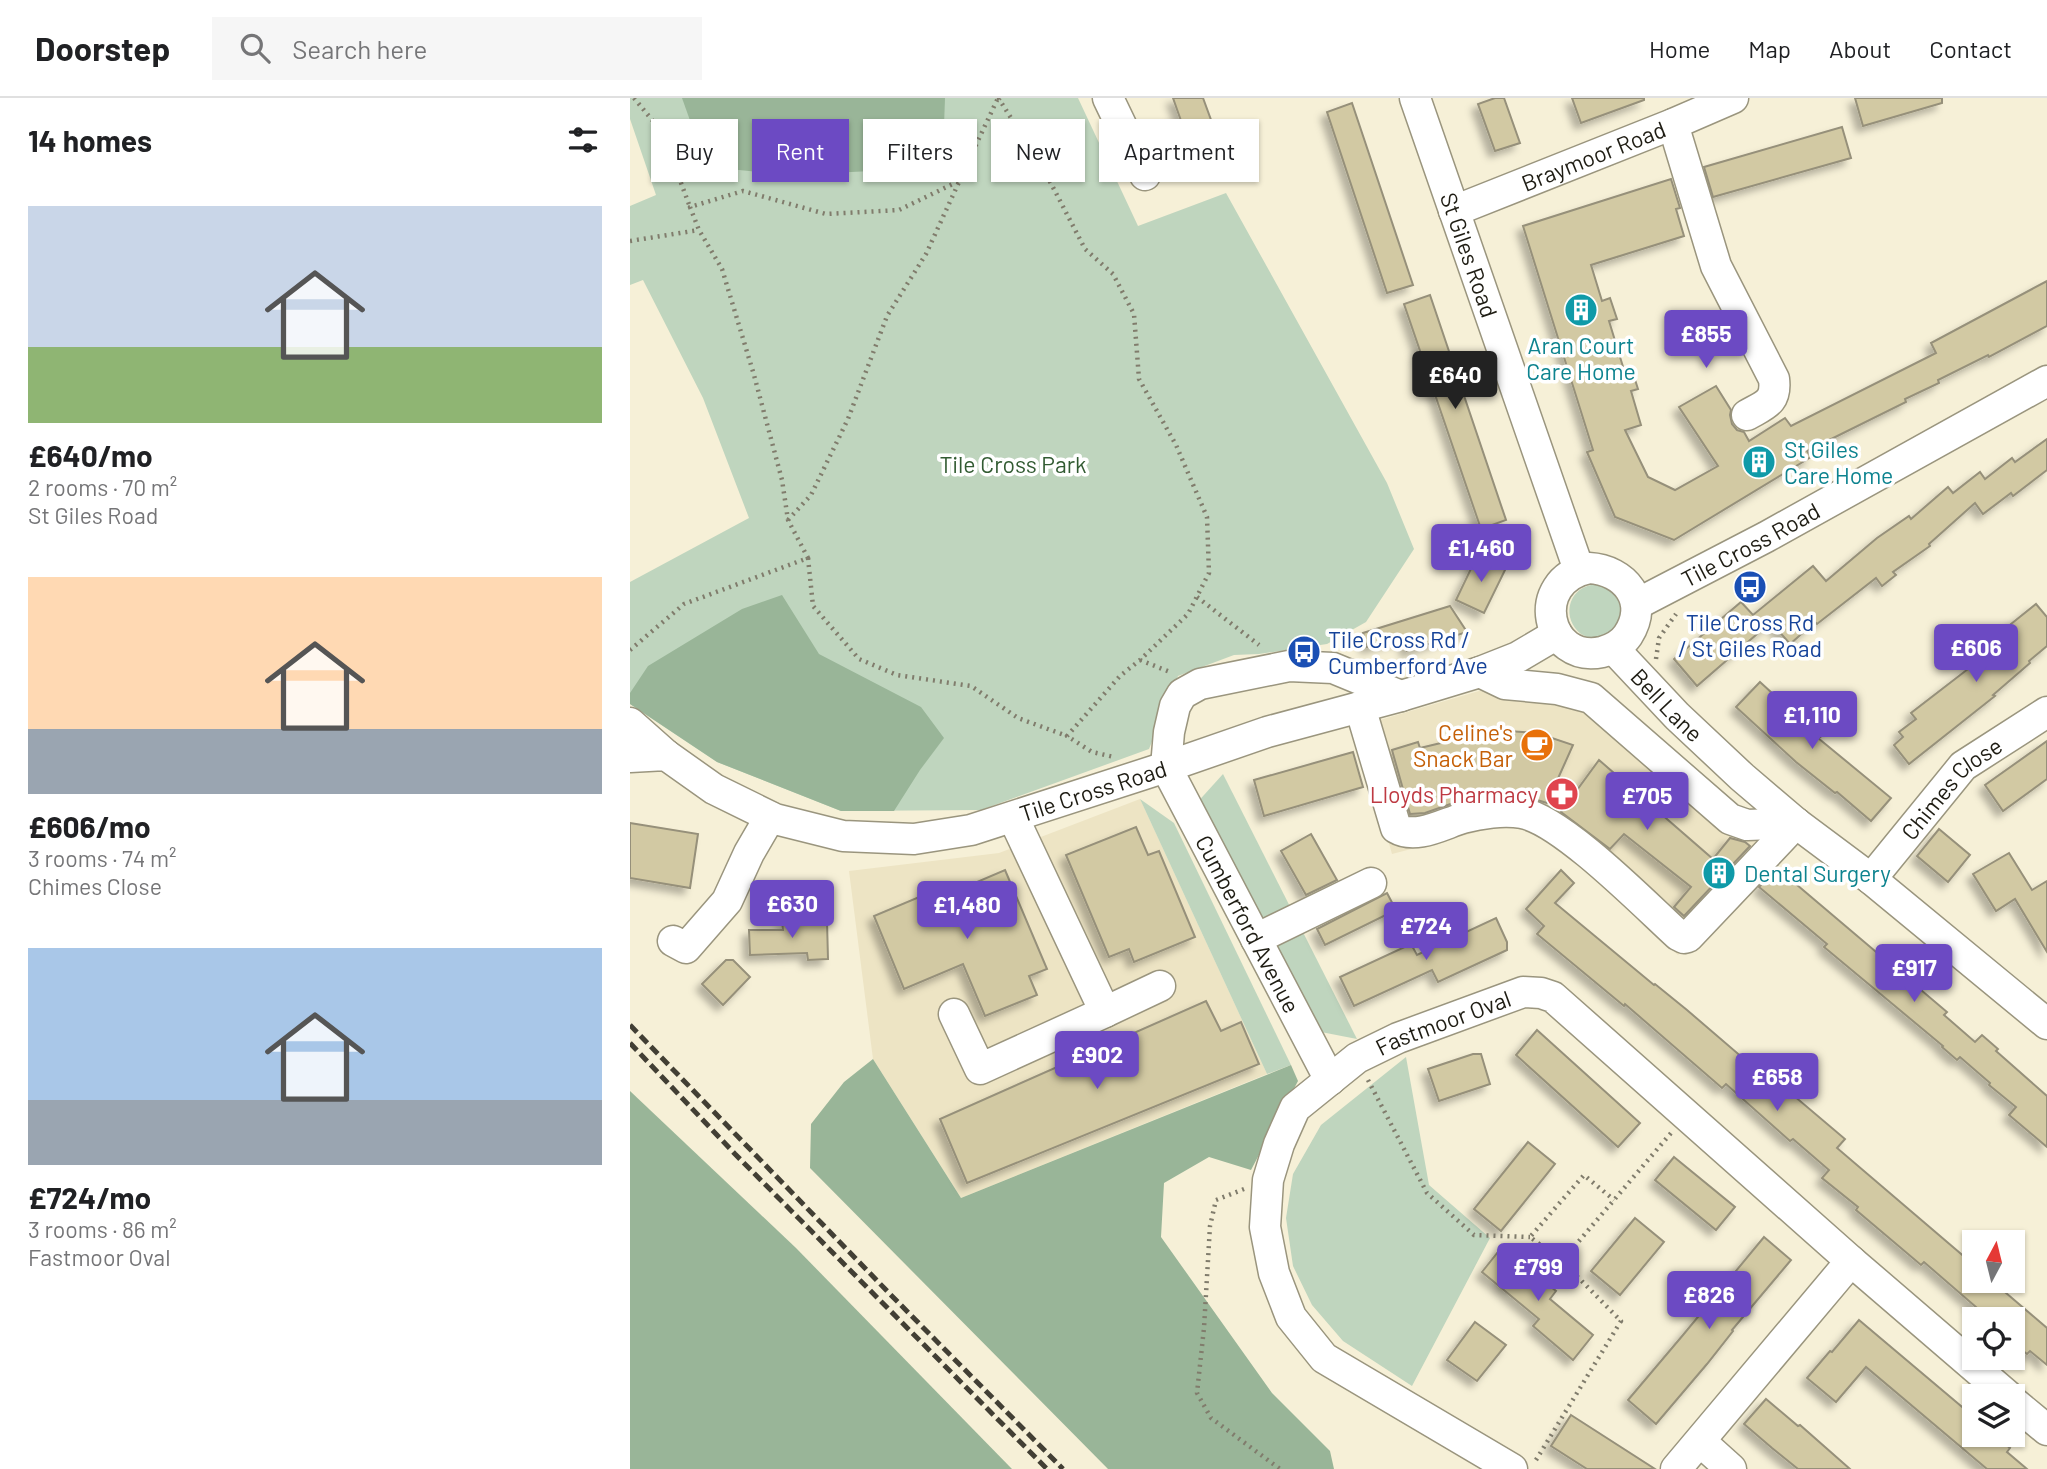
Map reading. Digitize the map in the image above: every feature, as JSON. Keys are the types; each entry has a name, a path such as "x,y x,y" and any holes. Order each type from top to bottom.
{"street":[{"path":"1108,98 1118,119"},
{"name":"St Giles Road","path":"1415,98 1579,570"},
{"name":"Braymoor Road","path":"1454,211 1733,98"},
{"path":"1673,124 1716,265 1774,379 1774,396 1770,402 1747,415"},
{"name":"Tile Cross Road","path":"1637,604 1766,537 2047,381"},
{"path":"1601,569 1613,573 1628,586 1637,604 1631,629 1614,649 1596,653 1581,651 1567,644 1557,634 1550,611 1553,596 1567,576 1579,570 1601,569"},
{"name":"Tile Cross Road","path":"630,723 666,755 714,789 770,817 843,836 914,839 971,830 1267,732 1480,672 1518,657 1557,634"},
{"name":"Bell Lane","path":"1614,649 1677,716 1742,777 2047,1024"},
{"path":"1166,767 1175,706 1182,694 1200,684 1289,666 1333,668 1401,696"},
{"path":"1480,672 1505,684 1557,689 1591,698 1730,819 1747,825 1796,823"},
{"path":"1360,707 1396,828 1405,833 1421,831 1470,816 1504,812 1524,813 1556,828 1684,938 1688,937 1796,823"},
{"name":"Chimes Close","path":"1871,879 1963,766 2047,712"},
{"path":"630,757 666,755"},
{"name":"Cumberford Avenue","path":"1166,767 1330,1080"},
{"path":"673,942 686,948 727,901 749,853 770,817"},
{"path":"1013,817 1105,1012"},
{"path":"1256,939 1371,883"},
{"path":"954,1014 980,1069 1160,986"},
{"name":"Fastmoor Oval","path":"1512,1469 1324,1358 1290,1317 1274,1273 1265,1227 1268,1180 1279,1144 1295,1108 1357,1058 1398,1038 1523,992 1553,997 1685,1116 1994,1384"},
{"path":"1676,1469 1851,1261"},
{"path":"2025,1412 2047,1430"},
{"path":"1701,1442 1731,1469"}],"path":[{"path":"634,98 662,132 699,230 722,269 782,480 788,520 808,558 813,606 859,659 897,676 971,686 1018,718 1066,736 1092,752 1117,757"},
{"path":"977,144 999,98"},
{"path":"999,98 1044,170 1085,249 1112,274 1134,314 1139,379 1176,445 1207,517 1209,573 1188,614 1120,676 1066,736"},
{"path":"690,207 743,191 826,214 899,210 957,182"},
{"path":"788,520 811,495 848,419 887,316 926,254 959,182"},
{"path":"630,241 699,230"},
{"path":"630,650 684,604 808,558"},
{"path":"1197,597 1289,666"},
{"path":"1655,666 1659,638 1683,605"},
{"path":"1357,1058 1427,1193 1474,1235 1530,1237 1562,1261 1621,1321 1531,1469"},
{"path":"1562,1261 1685,1116"},
{"path":"1530,1237 1584,1175 1614,1200"},
{"path":"1268,1180 1216,1200 1210,1226 1197,1393 1211,1418 1280,1469"}],"shaded area":[{"path":"1520,679 1582,688 1781,846 1678,955 1544,835 1527,827 1504,825 1392,854 1356,727"},
{"path":"1140,799 1267,1074 961,1198 873,1059 849,871 999,853"}],"green space":[{"name":"Tile Cross Park","path":"630,98 1078,98 1099,143 1099,182 1117,182 1138,226 1226,193 1387,483 1414,549 1366,622 1327,644 1234,655 1178,676 1149,749 981,810 841,811 717,762 630,704 630,582 749,518 703,398 643,280 630,285 630,206 656,195 652,182 738,182 738,119 651,119 651,180 630,119"},
{"path":"682,98 945,98 944,119 863,119 863,171 849,172 849,119 752,119 752,171 738,170 738,119 690,119"},
{"path":"1591,585 1605,586 1613,590 1625,610 1619,630 1597,640 1581,634 1571,621 1569,613 1572,599 1583,588"},
{"path":"782,595 819,654 921,707 944,738 894,811 841,811 717,762 630,704 630,693 648,666 742,609"},
{"path":"1223,774 1357,1039 1321,1032 1194,806"},
{"path":"1140,799 1174,823 1291,1065 1267,1074"},
{"path":"1406,1057 1429,1185 1490,1238 1412,1386 1343,1341 1312,1305 1293,1266 1286,1218 1293,1174 1321,1125"},
{"path":"873,1059 961,1198 1291,1065 1298,1081 1251,1170 1209,1157 1164,1183 1161,1237 1272,1393 1330,1451 1334,1469 1108,1469 810,1168 811,1124 844,1082"},
{"path":"630,1091 796,1248 1012,1469 630,1469"}],"building":[{"path":"1173,98 1203,98 1211,119 1180,119"},
{"path":"1504,98 1520,143 1495,151 1478,104"},
{"path":"1572,98 1644,98 1644,100 1581,123"},
{"path":"1855,98 1942,98 1942,103 1863,126"},
{"path":"1352,103 1413,285 1387,293 1327,112"},
{"path":"1842,127 1851,158 1713,197 1704,167"},
{"path":"1671,179 1680,208 1676,209 1684,236 1591,265 1602,301 1610,298 1617,319 1609,321 1624,370 1631,367 1638,389 1631,391 1641,425 1625,430 1648,477 1675,490 1718,466 1679,407 1716,386 1731,410 1732,424 1737,430 1744,432 1749,441 1785,418 1791,426 1936,353 1931,343 2047,281 2047,326 1938,380 1939,383 1905,399 1906,402 1807,451 1811,457 1674,540 1615,517 1587,452 1593,450 1523,226"},
{"path":"1430,295 1506,520 1481,529 1404,304"},
{"path":"2047,439 2047,470 2013,496 2011,493 1983,514 1975,503 1929,544 1930,546 1893,572 1896,575 1882,586 1876,578 1817,624 1815,622 1790,644 1771,622 1697,686 1674,659 1741,602 1753,615 1813,566 1826,581 1877,538 1909,516 1911,519 1948,487 1953,493 1980,472 1985,479 2012,458 2015,462"},
{"path":"1478,554 1506,568 1484,613 1456,600"},
{"path":"2036,604 2047,617 2047,646 1993,695 1995,696 1909,764 1894,745 1903,737 1899,732 1916,719 1911,713 1981,659 1977,655"},
{"path":"1450,606 1467,632 1407,651 1404,638 1367,647 1363,633"},
{"path":"1760,682 1820,737 1818,738 1891,798 1871,821 1796,762 1736,707"},
{"path":"1508,731 1537,733 1573,745 1547,803 1524,796 1491,795 1459,801 1425,813 1410,814 1392,750 1418,742 1420,748 1474,735"},
{"path":"2047,741 2047,779 2003,811 1985,785"},
{"path":"1353,752 1363,787 1264,816 1254,780"},
{"path":"1599,760 1713,859 1730,838 1750,846 1684,916 1674,907 1691,887 1624,834 1610,849 1561,812"},
{"path":"630,823 698,834 690,888 630,878"},
{"path":"1136,827 1148,855 1159,851 1195,937 1134,962 1129,949 1109,957 1066,855"},
{"path":"1939,829 1970,855 1948,882 1917,856"},
{"path":"1311,834 1337,880 1306,895 1281,851"},
{"path":"2009,853 2032,890 2047,881 2047,952 2015,899 1996,911 1973,874"},
{"path":"1777,868 1947,1012 1944,1015 1975,1042 1982,1035 2047,1096 2047,1147 2009,1115 2016,1107 1989,1085 1990,1083 1960,1057 1957,1060 1824,947 1827,944 1759,887"},
{"path":"1005,870 1047,969 1029,976 1037,995 985,1016 963,964 904,989 874,916 931,892 935,900"},
{"path":"1561,870 1574,883 1555,903 1751,1065 1754,1062 1845,1139 1837,1148 1962,1255 1962,1293 2006,1293 2022,1307 1976,1307 1924,1262 1921,1265 1822,1178 1829,1170 1793,1139 1790,1141 1726,1084 1722,1088 1625,1004 1624,1006 1537,934 1544,926 1526,909"},
{"path":"1387,893 1396,910 1325,945 1317,929"},
{"path":"1496,918 1507,942 1507,950 1438,982 1432,970 1354,1006 1340,977 1411,944 1417,955"},
{"path":"827,921 828,959 808,960 807,953 750,955 749,930 783,930 782,922"},
{"path":"726,960 733,960 750,977 723,1005 702,984"},
{"path":"1206,1001 1221,1031 1241,1022 1259,1064 967,1183 940,1119"},
{"path":"1537,1030 1640,1123 1618,1147 1516,1055"},
{"path":"1473,1054 1481,1054 1490,1084 1439,1101 1428,1069"},
{"path":"1528,1142 1555,1164 1501,1231 1474,1209"},
{"path":"1674,1157 1735,1207 1716,1230 1655,1180"},
{"path":"1635,1218 1664,1242 1620,1295 1591,1271"},
{"path":"1764,1237 1791,1260 1656,1424 1628,1400"},
{"path":"1502,1247 1556,1291 1550,1299 1593,1335 1573,1360 1533,1326 1539,1319 1482,1272"},
{"path":"2025,1309 2047,1328 2047,1365 2030,1351 2027,1354"},
{"path":"1859,1320 1962,1407 1962,1447 2009,1447 2007,1452 2027,1469 1987,1469 1866,1367 1836,1402 1807,1378 1830,1351 1832,1352"},
{"path":"1475,1322 1506,1345 1477,1381 1447,1360"},
{"path":"1766,1399 1850,1469 1798,1469 1772,1448 1744,1424"},
{"path":"1571,1415 1655,1469 1587,1469 1551,1446"}],"railway":[{"path":"630,1025 1063,1469"},
{"path":"630,1043 735,1154 1047,1469"}],"place":[{"name":"Aran Court Care Home","path":"1581,310"},
{"name":"St Giles Care Home","path":"1759,462"},
{"name":"Tile Cross Rd / St Giles Road","path":"1750,587"},
{"name":"Tile Cross Rd / Cumberford Ave","path":"1304,652"},
{"name":"Celine's Snack Bar","path":"1537,745"},
{"name":"Lloyds Pharmacy","path":"1562,794"},
{"name":"Dental Surgery","path":"1719,873"}]}
